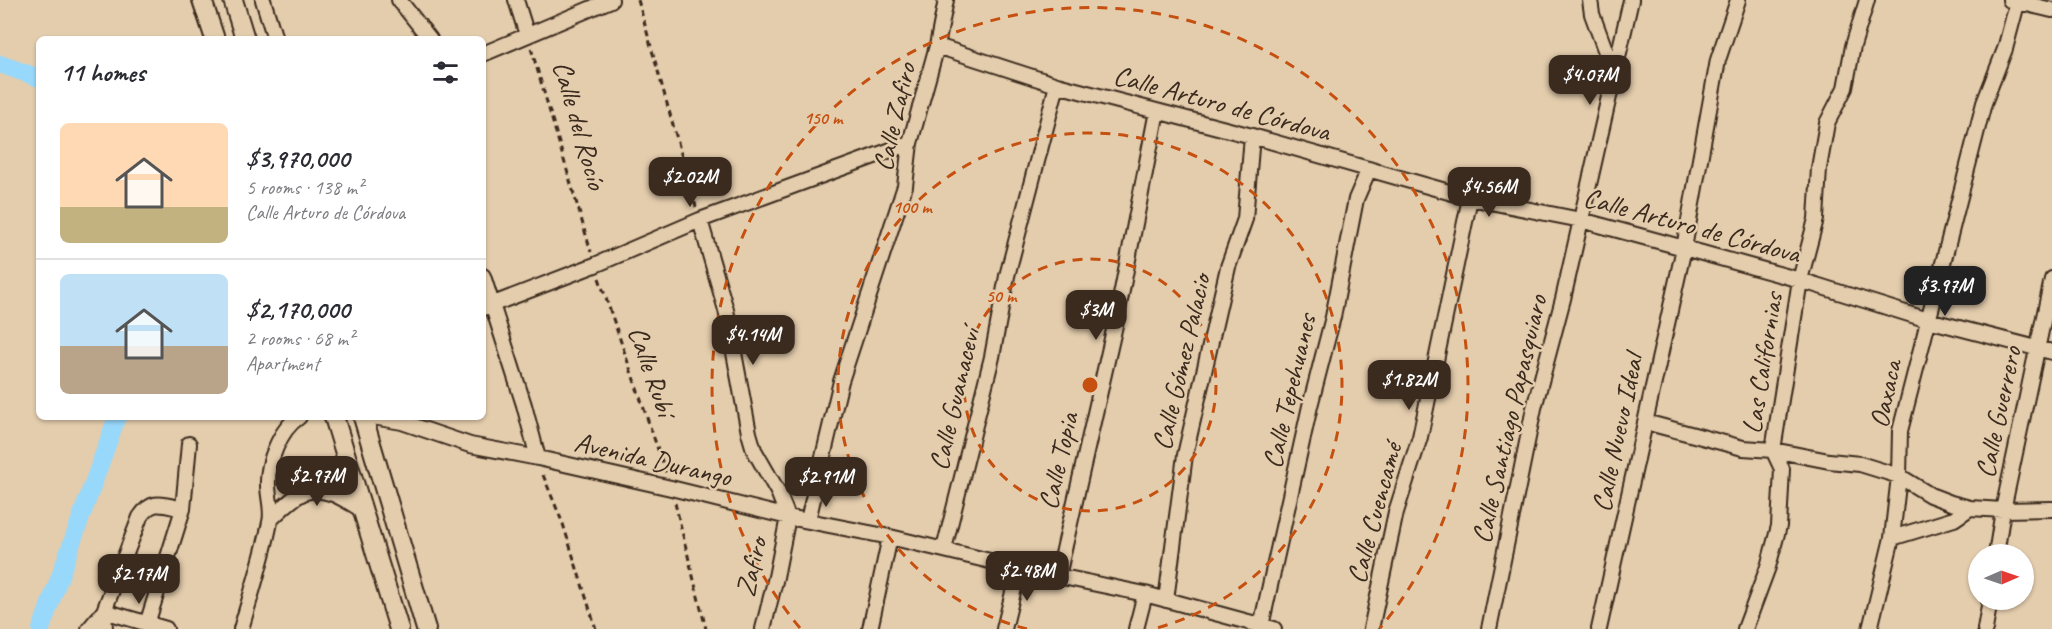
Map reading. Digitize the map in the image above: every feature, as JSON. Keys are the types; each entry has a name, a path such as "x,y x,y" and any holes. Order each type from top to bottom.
{"main road":[{"path":"202,0 214,36"},
{"path":"233,0 244,36"},
{"path":"335,420 399,629"},
{"path":"364,420 426,629"}],"street":[{"path":"263,0 274,36"},
{"path":"399,0 428,36"},
{"name":"Calle del Rocío","path":"516,0 527,35"},
{"path":"486,53 611,0"},
{"name":"Calle Zafiro","path":"808,520 841,381 905,186 910,143 937,46 946,0"},
{"path":"1590,0 1592,14 1614,75"},
{"name":"Calle Santiago Papasquiaro","path":"1488,629 1534,408 1563,299 1631,0"},
{"name":"Calle Nuevo Ideal","path":"1599,629 1684,248 1718,60 1738,0"},
{"name":"Las Californias","path":"1745,629 1768,567 1779,526 1782,469 1773,450 1800,280 1816,219 1819,168 1827,123 1845,88 1853,46 1867,0"},
{"path":"2015,1 2052,10"},
{"name":"Oaxaca","path":"1870,629 1892,538 1899,476 1900,431 1984,103 2005,49 2015,1"},
{"name":"Calle Arturo de Córdova","path":"937,46 1057,86 1252,136 1470,198 1581,220 1800,280 1928,320 2045,351"},
{"name":"Calle Guanaceví","path":"944,549 992,357 1007,276 1057,86"},
{"name":"Calle Topia","path":"1058,576 1116,321 1157,111"},
{"name":"Calle Gómez Palacio","path":"1166,600 1185,455 1227,267 1245,219 1252,136"},
{"path":"538,459 524,405 488,306 595,265 700,220 910,143"},
{"name":"Calle Tepehuanes","path":"1268,628 1310,406 1334,317 1356,199 1369,169"},
{"name":"Calle Cuencamé","path":"1371,629 1396,512 1420,437 1470,198"},
{"path":"700,220 726,310 754,450 778,492 788,517"},
{"name":"Calle Guerrero","path":"1998,544 2003,510 2045,351 2052,279"},
{"path":"241,629 271,519 267,483 273,456 282,434 295,420"},
{"name":"Avenida Durango","path":"401,420 470,445 1145,594 1268,628"},
{"path":"1646,422 1743,448 1773,450 1860,464 1899,476 1930,495 1970,508 2052,509"},
{"path":"147,624 183,509 189,444"},
{"path":"271,519 306,492 321,491 338,495 364,511"},
{"path":"89,629 104,611 140,517 146,507 157,503 183,509"},
{"path":"1892,538 1954,519 1970,508"},
{"name":"Zafiro","path":"763,629 788,517"},
{"path":"870,629 890,537"},
{"path":"1004,629 1019,568"},
{"path":"1136,629 1145,594"},
{"path":"1985,629 1988,610"},
{"path":"104,611 166,629"},
{"path":"104,611 105,629"}],"path":[{"path":"638,0 700,220"},
{"name":"Calle del Rocío","path":"527,35 595,265"},
{"name":"Calle Rubí","path":"595,265 671,488 706,629"},
{"path":"538,459 566,532 596,629"}],"waterway":[{"path":"0,64 36,77"},
{"path":"41,629 116,420"}]}
